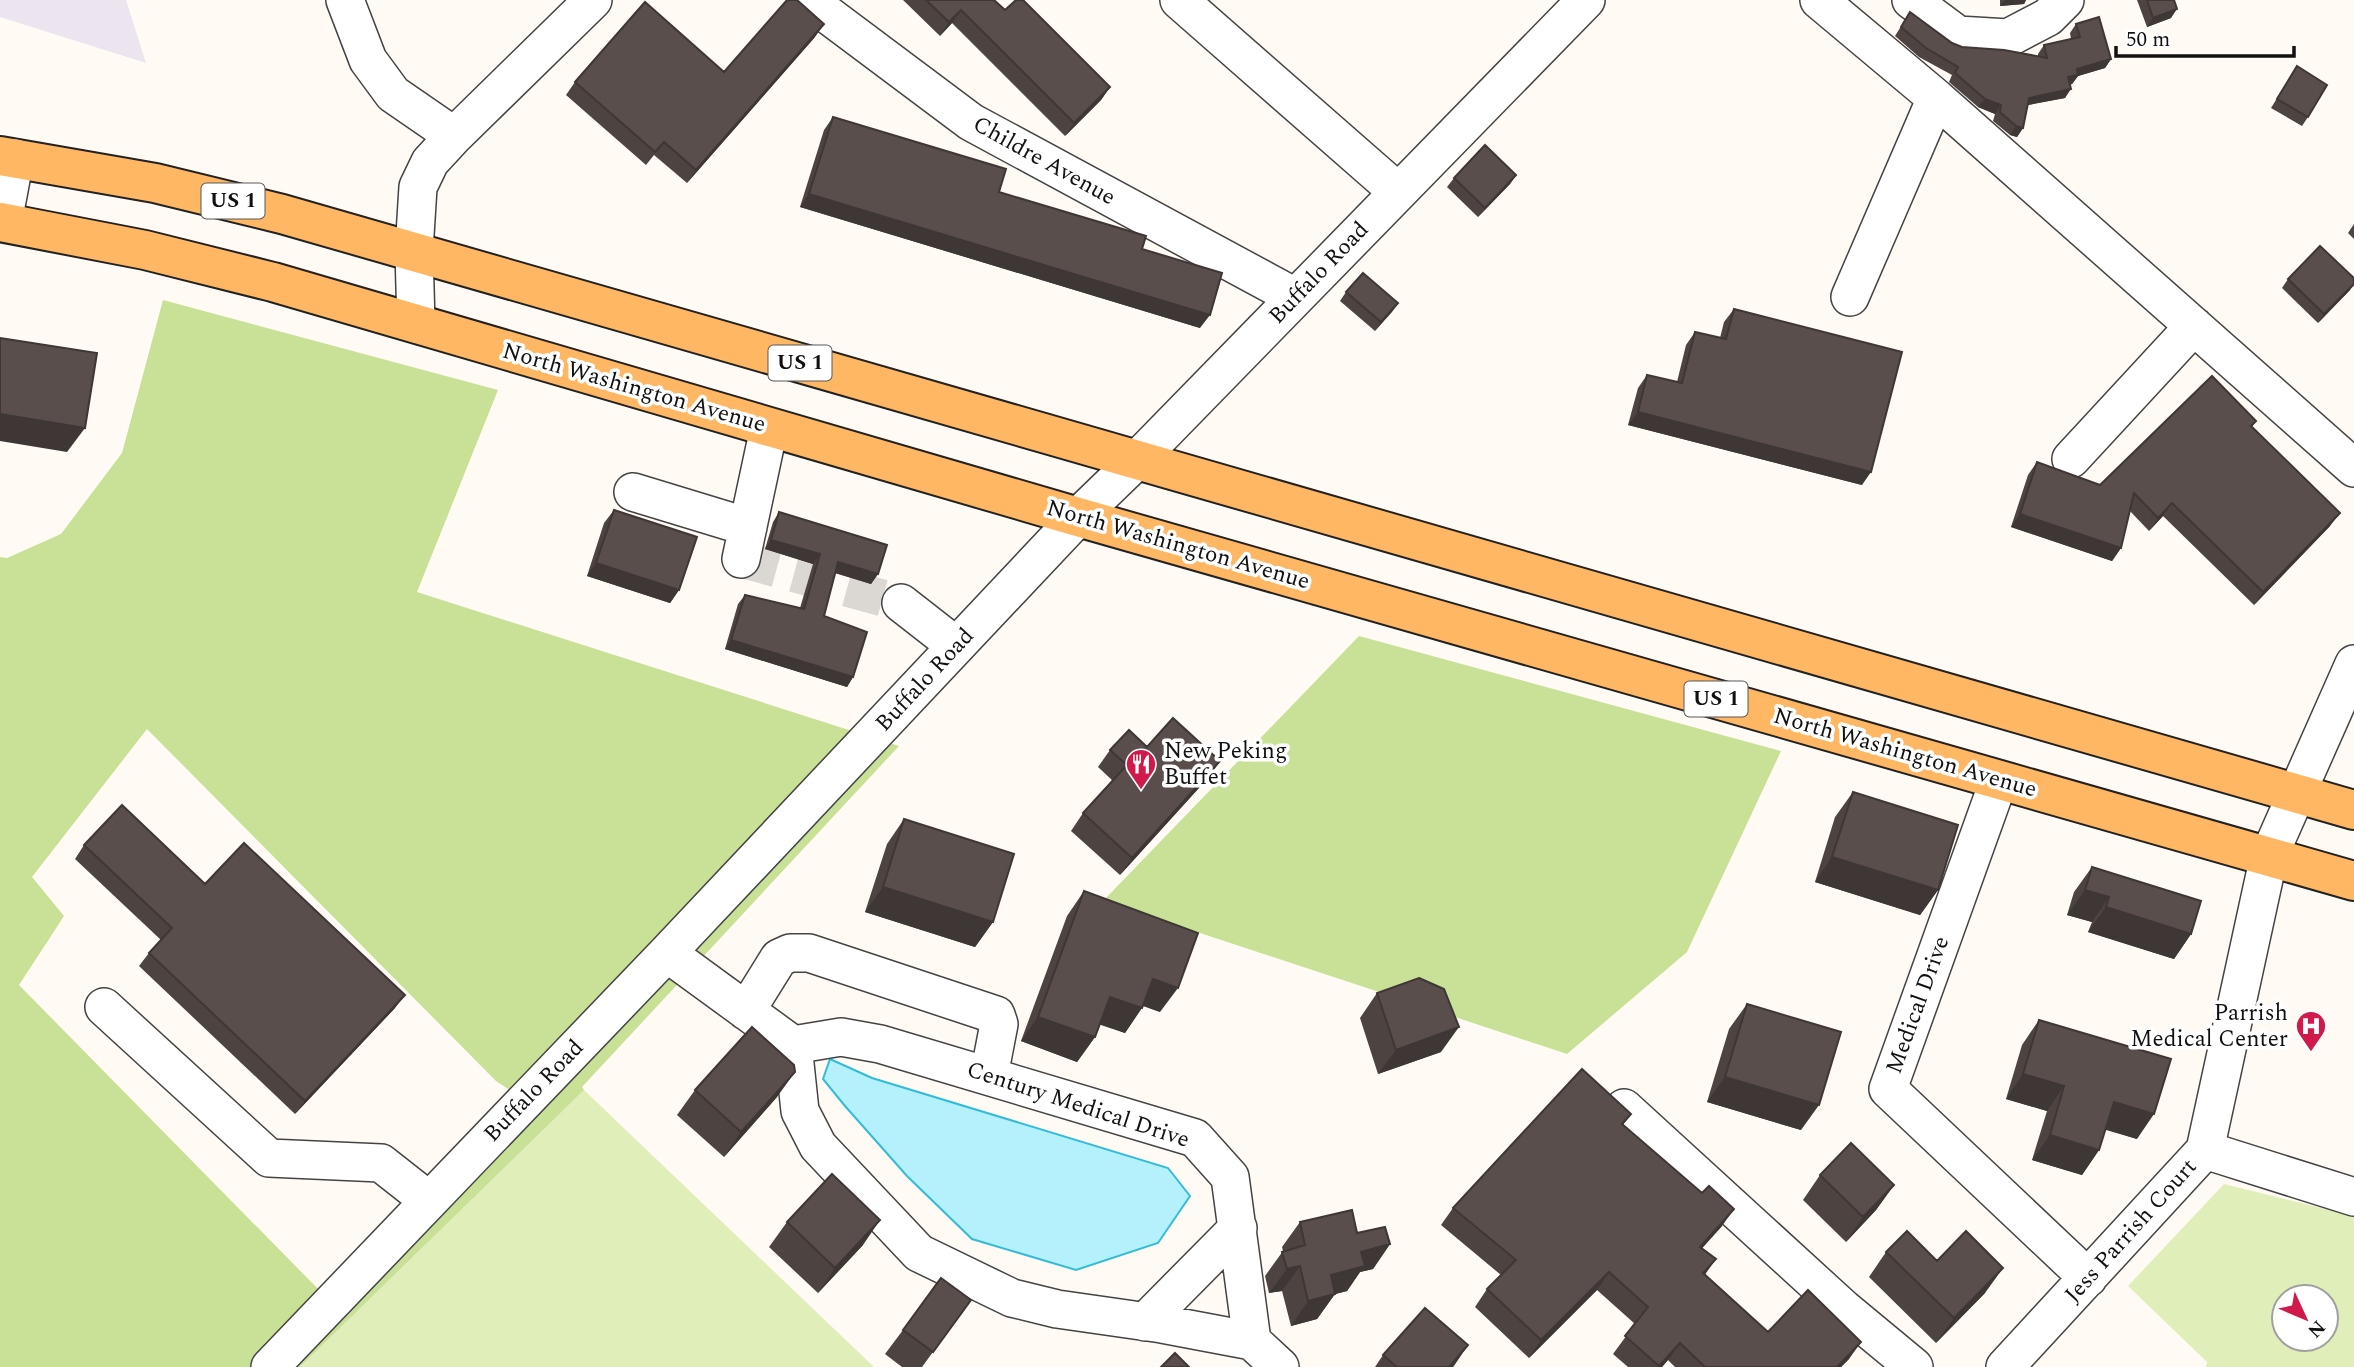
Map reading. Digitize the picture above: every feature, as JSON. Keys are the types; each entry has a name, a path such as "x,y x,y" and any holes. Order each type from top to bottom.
{"main road":[{"name":"US 1","path":"5,154 216,197 414,251 2354,810"},
{"name":"North Washington Avenue","path":"2,222 145,250 273,282 1078,517 2354,881"}],"street":[{"path":"345,0 368,60 393,94 454,136"},
{"path":"416,324 414,251 418,187 430,162 593,0"},
{"name":"Childre Avenue","path":"808,0 971,122 1296,297"},
{"path":"1180,0 1398,192"},
{"name":"Buffalo Road","path":"270,1367 667,953 1078,517 1137,460 1586,0"},
{"path":"1819,0 1936,98 2354,468"},
{"path":"1912,0 1958,35 2008,37 2048,18 2065,0"},
{"path":"1850,297 1936,98"},
{"path":"2,222 5,154"},
{"path":"2071,459 2194,327"},
{"path":"633,492 745,543 769,428"},
{"path":"901,603 956,646"},
{"name":"Jess Parrish Court","path":"2006,1367 2205,1150 2237,992 2269,856 2354,664"},
{"name":"Medical Drive","path":"1999,780 1888,1089 2088,1278"},
{"path":"667,953 793,1045 800,1111 818,1146 919,1253 1012,1298 1056,1309 1252,1341 1280,1367"},
{"path":"746,1011 779,958 790,953 809,953 996,1015 999,1024 989,1076"},
{"path":"104,1007 270,1158 381,1163 428,1200"},
{"name":"Century Medical Drive","path":"793,1045 841,1037 880,1044 1195,1138 1230,1177 1252,1341"},
{"path":"1624,1108 1844,1309 1914,1367"},
{"path":"2205,1150 2354,1198"},
{"path":"1145,1322 1238,1228"}],"shaded area":[{"path":"0,0 126,0 146,63 0,17"}],"green space":[{"path":"163,300 498,390 417,592 899,746 582,1087 584,1090 300,1367 0,1367 0,557 7,558 61,534 122,453","holes":["147,729 496,1081 517,1095 324,1295 19,985 64,916 32,877"]},
{"path":"1359,636 1781,751 1687,952 1567,1054 1103,901"},
{"path":"584,1090 874,1367 300,1367"},
{"path":"2224,1184 2354,1216 2354,1367 2206,1367 2207,1362 2128,1286"}],"water":[{"path":"830,1059 872,1078 1168,1168 1190,1196 1158,1243 1076,1270 972,1239 907,1176 823,1079"}],"building":[{"path":"787,0 797,0 824,24 696,170 664,142 655,152 575,82 645,2 724,72"},
{"path":"926,0 994,0 1005,10 1016,0 1023,0 1110,87 1074,123 961,10 949,22"},
{"path":"2147,0 2174,0 2177,9 2153,18"},
{"path":"1910,12 1952,43 1962,47 2004,50 2047,58 2044,45 2080,37 2076,24 2099,17 2111,59 2077,69 2078,75 2068,77 2071,89 2029,98 2023,128 2016,126 2000,112 2001,105 1985,99 1955,73 1958,67 1926,48 1901,27"},
{"path":"2297,66 2327,85 2308,117 2277,99"},
{"path":"833,117 1006,169 999,192 1146,236 1142,249 1222,273 1210,315 809,194"},
{"path":"1485,145 1516,175 1485,208 1454,178"},
{"path":"2320,246 2354,278 2354,284 2324,314 2288,279"},
{"path":"1363,273 1398,303 1381,322 1346,292"},
{"path":"1734,309 1902,352 1871,472 1638,412 1647,375 1682,383 1695,332 1726,339"},
{"path":"0,338 97,353 85,428 0,414"},
{"path":"2212,376 2256,421 2251,426 2340,513 2263,592 2172,503 2158,518 2134,493 2121,548 2020,514 2037,462 2100,485"},
{"path":"614,510 697,537 679,590 596,563"},
{"path":"779,512 887,545 878,574 838,562 824,616 867,632 853,677 731,640 745,595 804,609 820,554 771,540"},
{"path":"1173,718 1220,761 1132,858 1083,813 1127,765 1110,750 1129,730 1147,747"},
{"path":"1853,792 1958,825 1938,890 1832,857"},
{"path":"122,805 205,884 244,843 405,995 305,1101 149,953 172,928 84,845"},
{"path":"904,819 1014,854 993,922 883,887"},
{"path":"2092,867 2201,901 2191,934 2106,907 2109,897 2085,890"},
{"path":"1084,891 1198,933 1178,988 1153,979 1142,1008 1110,997 1095,1037 1038,1017"},
{"path":"1419,978 1444,989 1459,1027 1396,1050 1377,993"},
{"path":"1747,1004 1841,1032 1819,1105 1725,1077"},
{"path":"2039,1020 2171,1059 2154,1114 2114,1102 2099,1150 2050,1135 2064,1086 2023,1074"},
{"path":"752,1027 794,1065 795,1072 741,1132 695,1090"},
{"path":"1582,1069 1631,1114 1622,1124 1702,1193 1709,1186 1734,1209 1700,1247 1716,1259 1703,1273 1768,1332 1808,1290 1861,1342 1837,1367 1705,1367 1680,1343 1659,1366 1625,1336 1648,1307 1609,1272 1541,1340 1487,1289 1516,1260 1453,1208"},
{"path":"1851,1143 1894,1185 1863,1217 1820,1175"},
{"path":"832,1174 880,1220 835,1268 787,1222"},
{"path":"1352,1210 1357,1233 1385,1227 1390,1244 1361,1252 1365,1266 1331,1275 1335,1294 1308,1301 1300,1266 1287,1269 1282,1252 1305,1245 1300,1222"},
{"path":"1907,1231 1937,1261 1966,1231 2003,1268 1954,1318 1886,1252"},
{"path":"941,1278 971,1300 933,1352 903,1330"},
{"path":"1425,1308 1468,1345 1449,1367 1397,1367 1383,1355"},
{"path":"1175,1353 1189,1367 1161,1367"}],"tunnel":[{"path":"741,559 901,603"}],"place":[{"name":"New Peking Buffet","path":"1141,791"},
{"name":"Parrish Medical Center","path":"2311,1053"}]}
